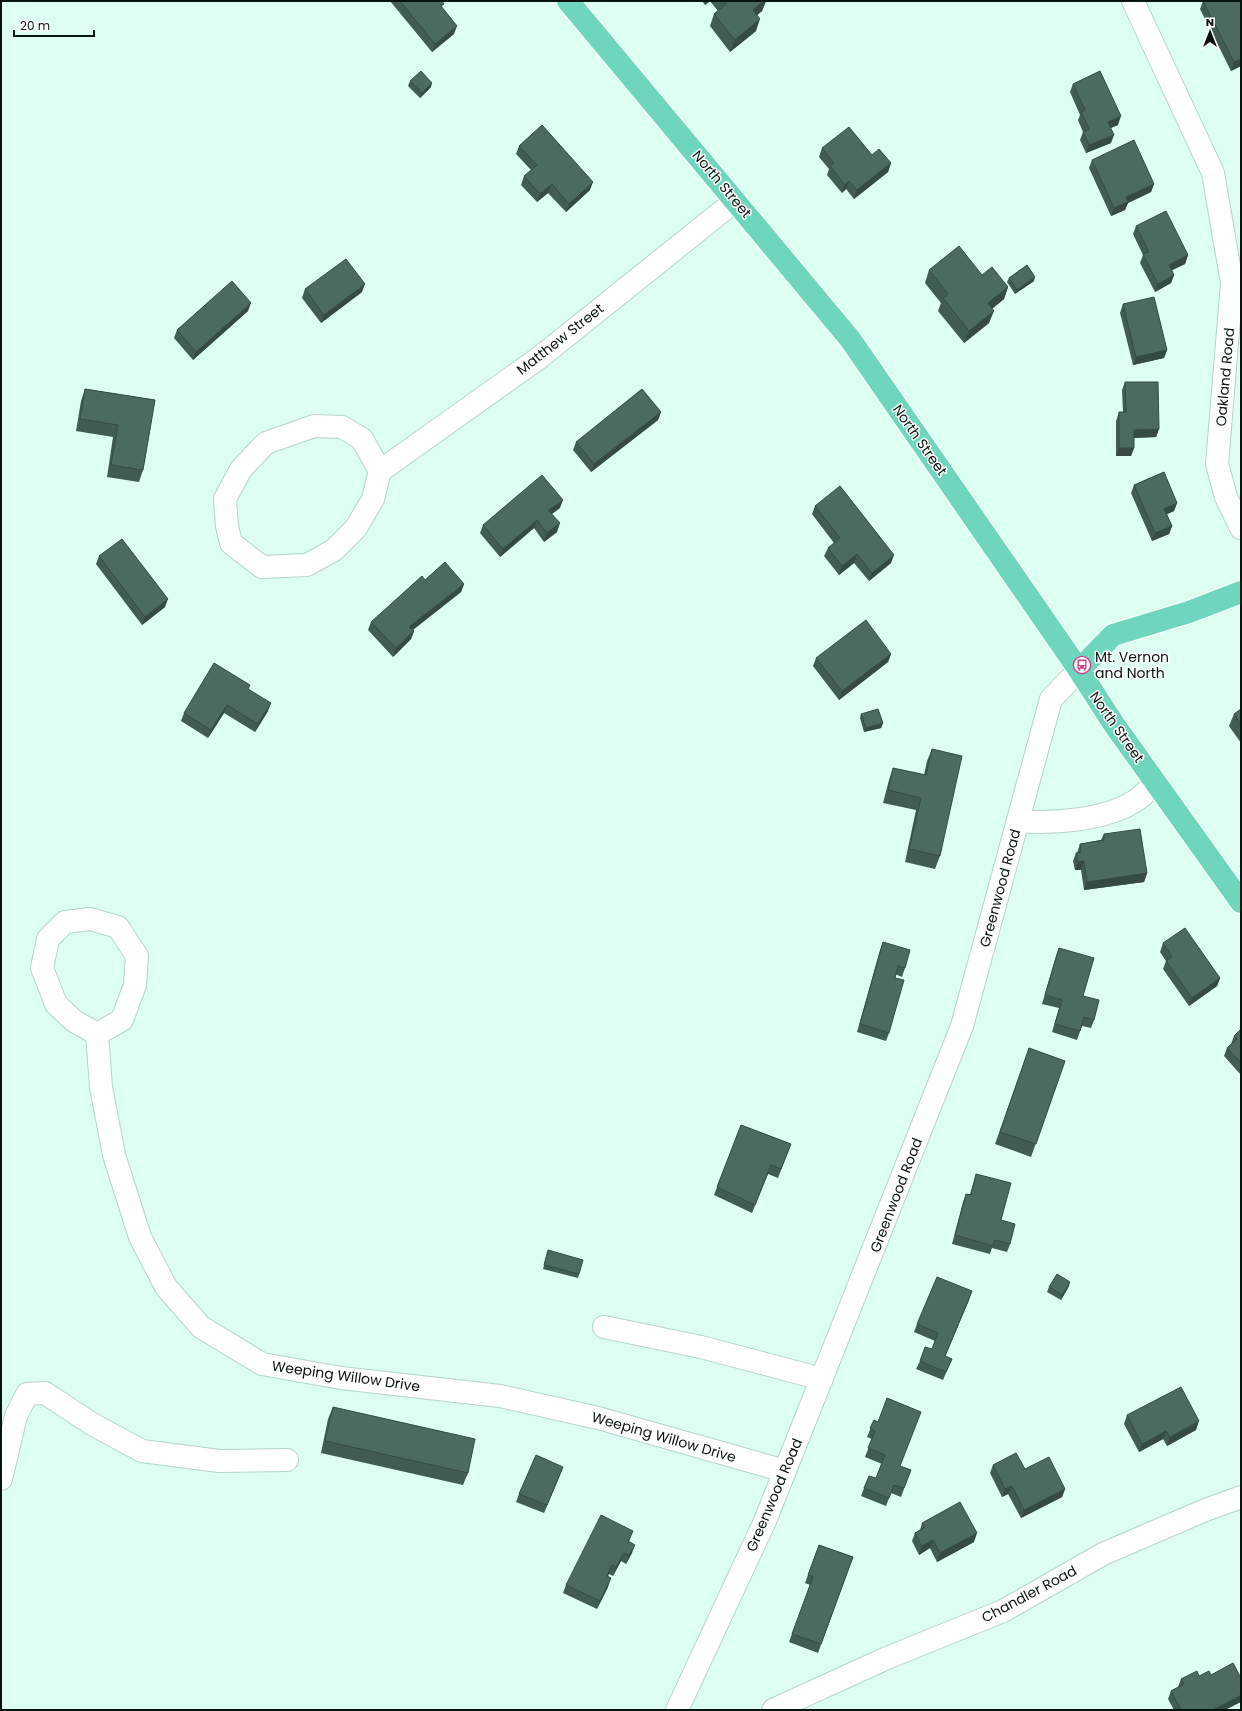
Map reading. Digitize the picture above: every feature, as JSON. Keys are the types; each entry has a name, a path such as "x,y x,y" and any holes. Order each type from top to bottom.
{"main road":[{"name":"North Street","path":"568,1 850,339 1113,723 1241,902"},
{"path":"1078,670 1113,635 1189,612 1241,592"}],"street":[{"name":"Oakland Road","path":"1133,1 1213,174 1232,284 1217,464 1226,497 1241,528"},
{"name":"Matthew Street","path":"380,471 539,358 735,200"},
{"path":"314,426 342,427 362,439 380,471 373,499 356,528 334,550 307,565 262,567 231,543 227,526 225,499 241,469 266,443 314,426"},
{"name":"Greenwood Road","path":"677,1710 765,1521 962,1026 1051,699 1078,670"},
{"path":"1019,821 1043,823 1073,820 1106,813 1134,801 1156,783"},
{"path":"90,919 118,927 137,956 135,984 122,1020 97,1034 74,1021 56,1004 42,968 48,939 65,922 90,919"},
{"name":"Weeping Willow Drive","path":"97,1034 101,1087 114,1155 140,1237 166,1287 201,1328 262,1364 341,1378 500,1396 598,1418 785,1471"},
{"path":"604,1327 701,1347 822,1379"},
{"path":"1,1479 16,1416 27,1394 45,1393 92,1424 142,1451 219,1461 287,1460"},
{"name":"Chandler Road","path":"773,1710 887,1658 1003,1611 1103,1554 1241,1496"}],"building":[{"path":"400,1 442,1 444,4 441,6 457,26 435,44"},
{"path":"724,1 764,1 753,10 760,19 735,40 714,14 726,4"},
{"path":"1203,1 1241,1 1241,59 1234,62"},
{"path":"421,71 432,83 422,93 410,81"},
{"path":"1100,71 1121,116 1108,122 1114,135 1089,145 1083,132 1089,129 1081,112 1085,110 1073,84"},
{"path":"542,125 593,182 569,204 552,184 540,194 524,176 537,165 519,146"},
{"path":"849,127 872,155 879,149 891,163 857,190 849,181 845,185 830,166 834,163 822,148"},
{"path":"1134,140 1154,184 1126,197 1128,202 1114,208 1092,160"},
{"path":"1166,211 1188,255 1169,265 1174,275 1158,284 1143,254 1149,252 1136,226"},
{"path":"959,246 982,275 992,267 1008,287 988,303 994,311 969,331 943,298 948,294 929,270"},
{"path":"346,259 365,284 324,315 305,289"},
{"path":"1027,265 1035,277 1017,290 1009,278"},
{"path":"232,281 251,303 196,352 177,330"},
{"path":"1154,297 1167,350 1136,357 1123,304"},
{"path":"1125,382 1158,382 1159,429 1134,430 1134,448 1119,448 1119,412 1126,412"},
{"path":"85,389 155,400 143,470 111,465 118,425 80,419"},
{"path":"642,389 661,412 594,464 576,442"},
{"path":"1164,472 1177,503 1164,509 1172,526 1155,533 1134,485"},
{"path":"542,475 563,500 548,510 560,523 547,533 537,520 503,549 483,525"},
{"path":"840,486 894,555 872,573 857,554 842,566 828,548 840,538 815,506"},
{"path":"122,539 168,599 145,617 99,556"},
{"path":"445,562 464,584 409,627 414,631 396,648 371,622 422,576 425,580"},
{"path":"866,620 891,654 842,691 816,658"},
{"path":"214,663 250,685 248,689 271,703 258,724 227,705 211,730 184,713"},
{"path":"878,709 883,723 866,728 861,714"},
{"path":"1241,709 1241,725 1234,714"},
{"path":"932,749 962,756 940,856 909,849 921,798 888,790 893,768 926,775"},
{"path":"1140,829 1147,873 1087,882 1084,861 1078,862 1076,853 1081,852 1080,844 1104,840 1104,834"},
{"path":"1185,928 1220,978 1192,998 1166,961 1172,957 1163,943"},
{"path":"883,942 910,950 905,968 898,966 895,978 904,980 889,1033 860,1024"},
{"path":"1059,948 1094,958 1083,996 1099,1000 1094,1020 1084,1017 1080,1031 1055,1024 1062,1000 1045,995"},
{"path":"1241,1029 1241,1063 1227,1048 1237,1039 1234,1036"},
{"path":"1029,1048 1065,1061 1036,1144 1000,1132"},
{"path":"741,1125 791,1144 781,1169 771,1165 755,1205 717,1187"},
{"path":"976,1174 1011,1183 1001,1220 1015,1224 1010,1244 995,1240 993,1246 955,1235 966,1194 971,1195"},
{"path":"548,1250 583,1260 579,1274 544,1265"},
{"path":"1057,1274 1070,1282 1062,1295 1049,1287"},
{"path":"937,1277 972,1291 945,1356 952,1359 946,1372 920,1361 925,1347 932,1349 938,1333 917,1324"},
{"path":"1181,1387 1199,1421 1170,1437 1166,1431 1142,1444 1127,1415"},
{"path":"887,1398 921,1412 900,1466 911,1470 904,1488 894,1485 889,1498 864,1488 869,1476 876,1478 885,1455 868,1448 875,1431 870,1428 874,1420 878,1422"},
{"path":"333,1407 475,1439 468,1473 325,1441"},
{"path":"1016,1453 1025,1469 1049,1457 1065,1489 1024,1510 1012,1486 1005,1489 993,1465"},
{"path":"536,1455 563,1467 547,1505 519,1494"},
{"path":"960,1502 977,1533 940,1553 933,1540 922,1546 915,1533 925,1527 922,1523"},
{"path":"601,1515 633,1531 628,1541 635,1545 629,1555 624,1553 616,1567 612,1565 607,1576 611,1578 600,1601 566,1585"},
{"path":"819,1545 853,1557 821,1644 792,1634 813,1577 808,1575"},
{"path":"1233,1663 1241,1678 1241,1695 1213,1710 1181,1710 1171,1691 1184,1684 1181,1679 1197,1671 1199,1676 1209,1671 1211,1675"}],"place":[{"name":"Mt. Vernon and North","path":"1082,665"}]}
